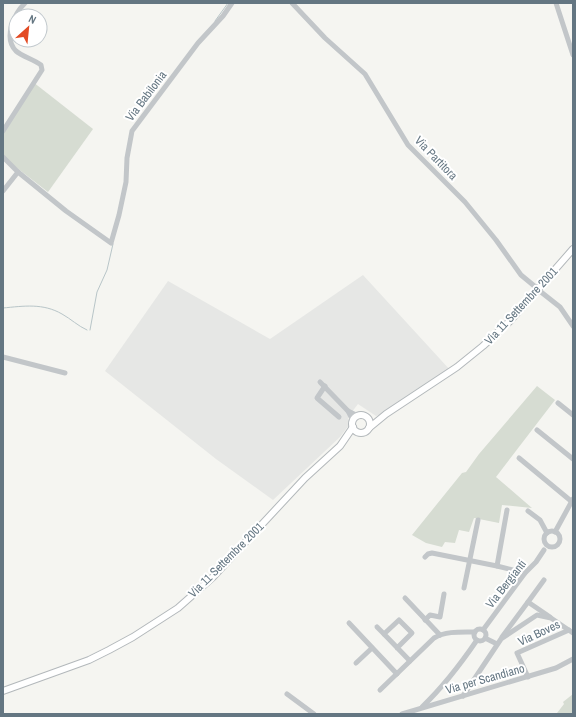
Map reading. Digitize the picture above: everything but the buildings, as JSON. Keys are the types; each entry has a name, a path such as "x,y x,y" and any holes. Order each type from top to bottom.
{"main road":[{"name":"Via 11 Settembre 2001","path":"355,424 363,433 386,414 471,356 509,322 540,290 573,248"},
{"name":"Via 11 Settembre 2001","path":"368,419 386,414"},
{"path":"355,424 364,416 370,422 369,428"},
{"name":"Via 11 Settembre 2001","path":"3,691 89,660 133,638 171,612 213,577 305,478 342,442 354,433 355,424"}],"street":[{"path":"3,131 42,70 40,65 18,52 10,43 14,19 25,3"},
{"name":"Via Babilonia","path":"18,172 66,211 111,243 120,215 126,182 127,158 132,131 198,43 223,16 232,3"},
{"name":"Via Partitora","path":"292,3 325,38 366,74 408,144 465,202 522,275 560,307 573,326"},
{"path":"556,3 573,55"},
{"path":"3,157 18,172 3,191"},
{"path":"3,357 65,373"},
{"path":"320,382 348,411 355,424"},
{"path":"325,386 317,398 339,417"},
{"path":"558,403 573,415"},
{"path":"332,410 340,404"},
{"path":"537,430 573,459"},
{"path":"519,458 572,500 555,532"},
{"path":"497,566 507,510"},
{"path":"528,511 540,520 547,533 551,531 560,536 559,543 555,546 547,544"},
{"path":"464,588 478,520"},
{"name":"Via Bergianti","path":"483,630 544,550 547,544 544,539 547,533"},
{"path":"425,557 432,553 525,573"},
{"path":"463,696 499,642 544,580"},
{"path":"425,620 430,615 440,617 444,594"},
{"path":"405,598 440,635"},
{"path":"528,602 571,632"},
{"path":"499,642 537,615 552,618"},
{"path":"384,634 399,620 412,634 397,648"},
{"path":"349,623 397,674"},
{"path":"377,627 410,661"},
{"path":"380,690 434,638 440,635 459,632 475,632 477,629 483,630 486,634 485,638"},
{"path":"475,632 474,635 477,640"},
{"name":"Via Boves","path":"528,677 517,653 571,632"},
{"path":"477,640 480,641 485,638 499,642"},
{"path":"421,708 457,670 477,640"},
{"path":"356,663 372,648"},
{"name":"Via per Scandiano","path":"402,714 556,668 573,659"},
{"path":"287,694 314,714"},
{"path":"435,694 441,702"}],"shaded area":[{"path":"33,82 93,129 48,192 3,157 3,127"},
{"path":"363,275 451,371 385,413 376,416 358,404 348,417 349,425 340,437 273,500 216,459 105,371 168,281 270,339"},
{"path":"537,386 555,400 496,477 532,508 502,505 499,523 474,518 469,532 459,530 455,543 445,542 442,547 426,543 412,535 462,473 466,472 479,454"},
{"path":"573,694 573,714 558,714 557,713 564,704 563,702"}],"waterway":[{"path":"215,21 228,3"},
{"path":"90,330 97,292 107,270 113,244"},
{"path":"3,308 33,306 48,308 62,314 87,330"}]}
